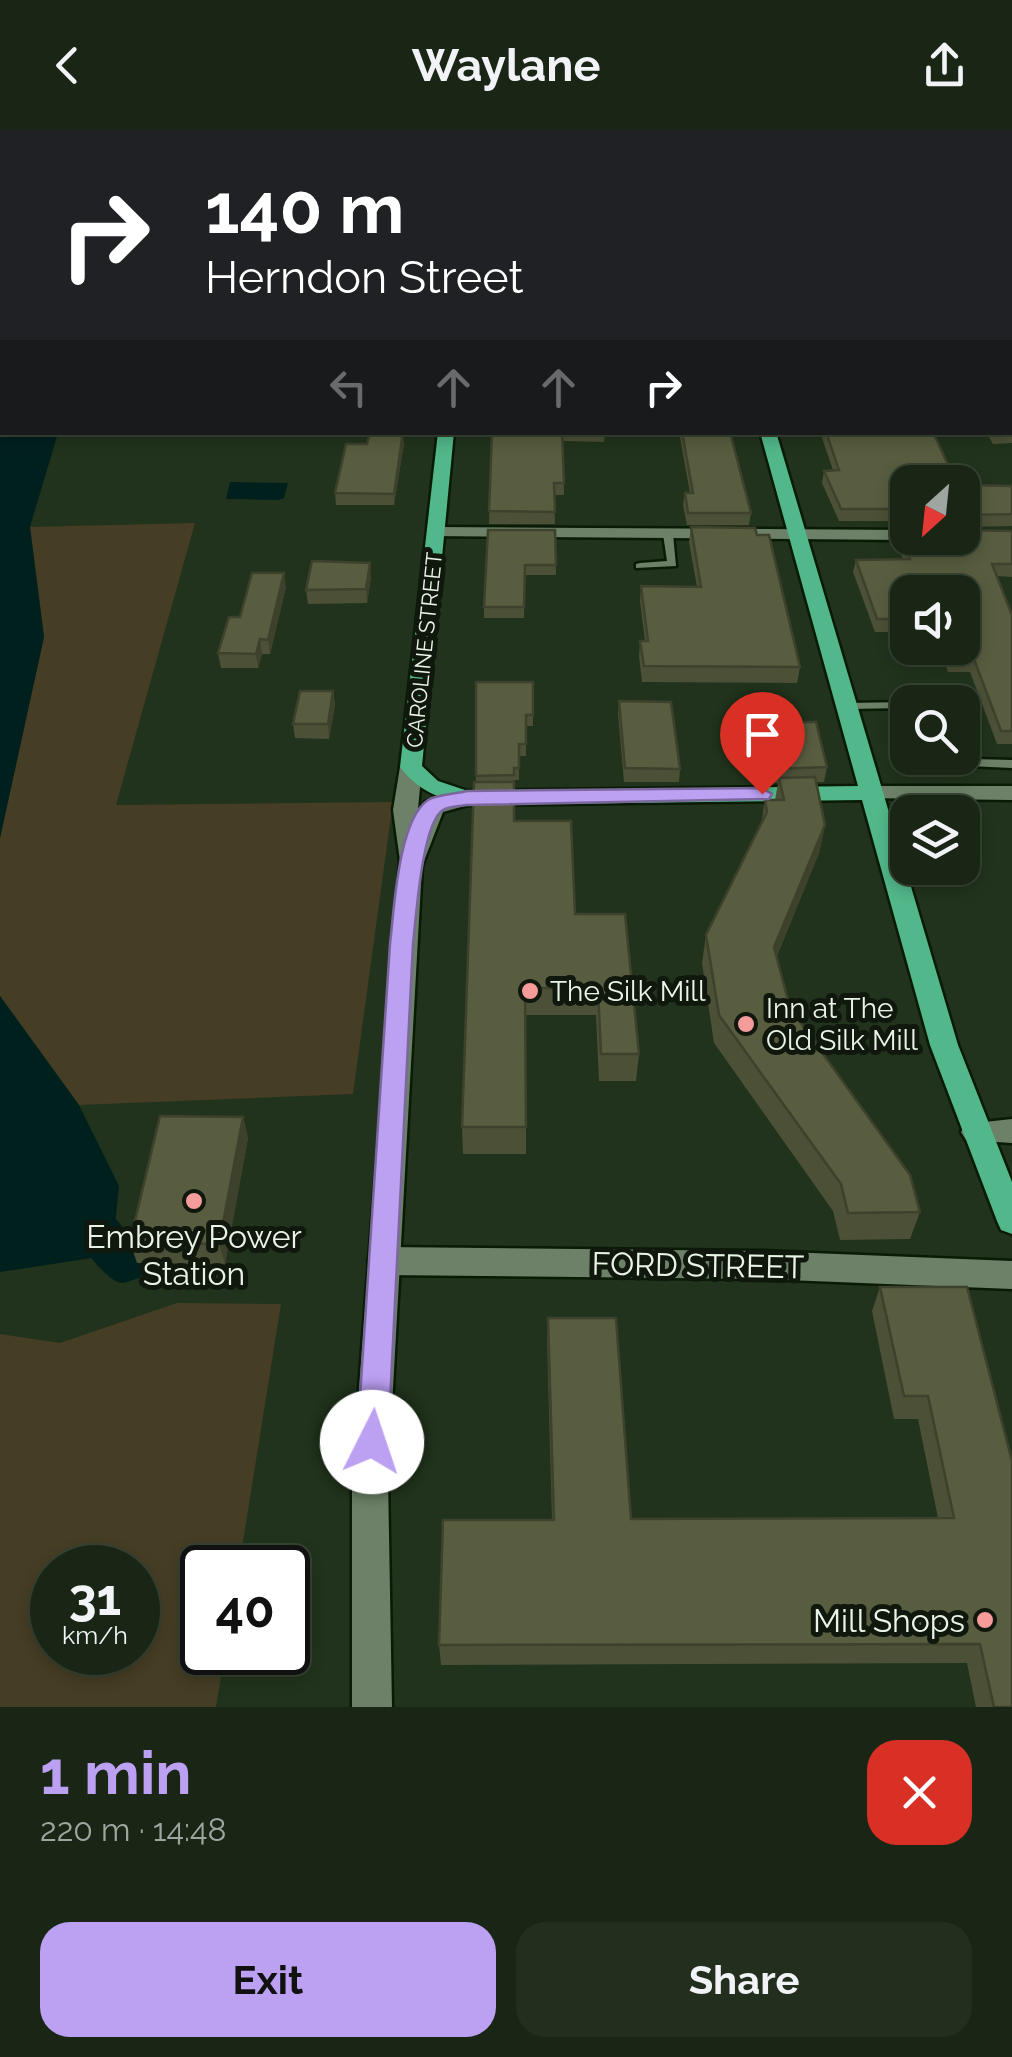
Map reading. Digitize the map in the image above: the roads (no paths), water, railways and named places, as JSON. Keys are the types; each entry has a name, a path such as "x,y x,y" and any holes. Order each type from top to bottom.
{"main road":[{"name":"CAROLINE STREET","path":"410,767 446,435"},
{"path":"769,435 944,1045 1012,1221"},
{"path":"410,767 430,786 467,798 871,793"},
{"path":"762,794 850,810 866,820 885,841"}],"street":[{"path":"437,532 890,535"},
{"name":"CAROLINE STREET","path":"372,1707 370,1478 410,866 404,810 410,767"},
{"path":"871,793 1012,793"},
{"name":"CAROLINE STREET","path":"410,866 432,807 467,798"},
{"path":"976,1132 1012,1131"},
{"name":"FORD STREET","path":"384,1261 761,1265 1012,1276"}],"lane":[{"path":"640,566 672,564 668,534"},
{"path":"846,706 890,705"},
{"path":"980,763 1012,764"}],"water":[{"path":"0,435 57,435 30,527 44,637 0,838"},
{"path":"230,482 288,483 284,498 278,500 226,499"},
{"path":"0,996 79,1105 119,1186 112,1255 0,1272"}],"waterway":[{"path":"84,1214 124,1264"}],"place":[{"name":"The Silk Mill","path":"530,991"},
{"name":"Inn at The Old Silk Mill","path":"746,1024"},
{"name":"Embrey Power Station","path":"194,1201"},
{"name":"Mill Shops","path":"985,1620"}]}
